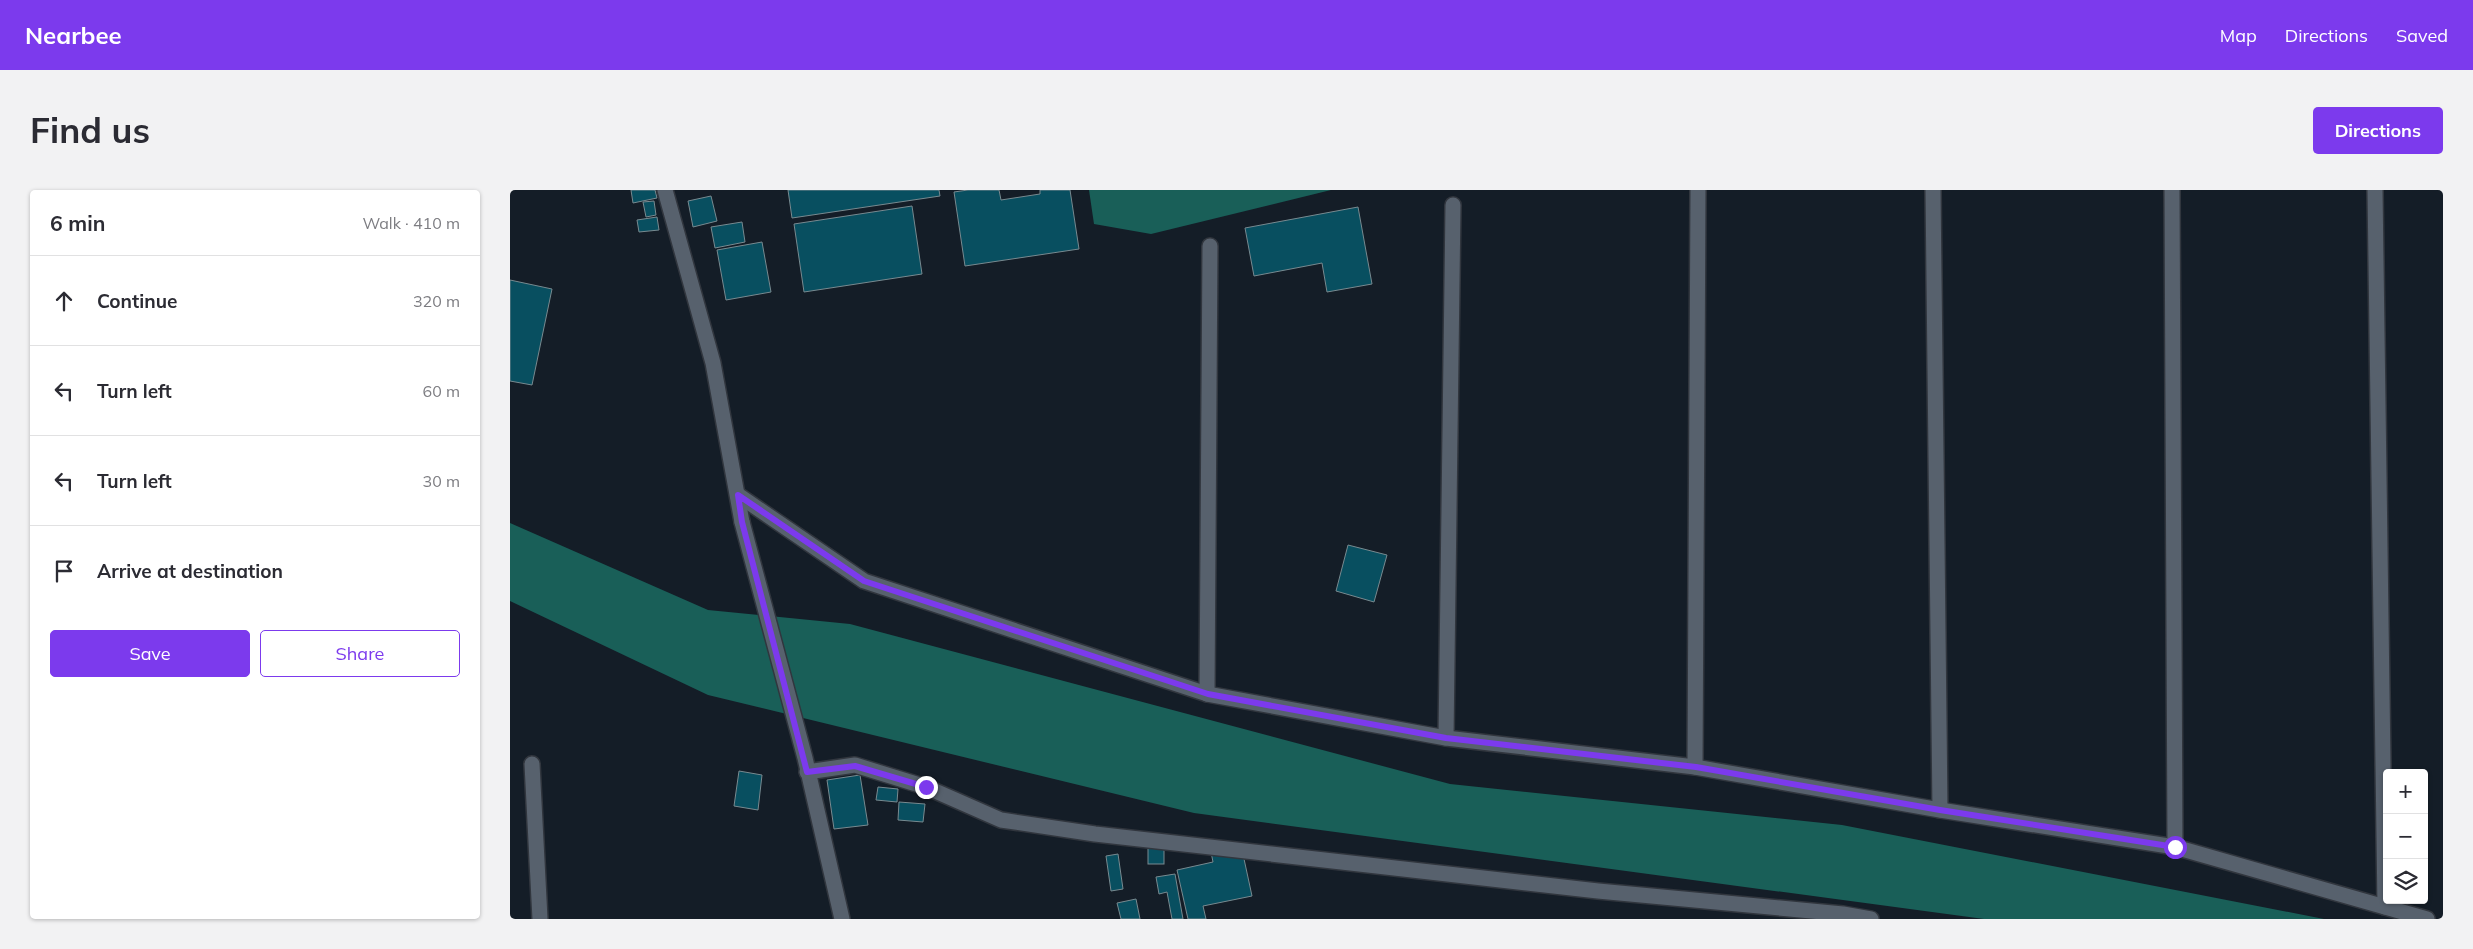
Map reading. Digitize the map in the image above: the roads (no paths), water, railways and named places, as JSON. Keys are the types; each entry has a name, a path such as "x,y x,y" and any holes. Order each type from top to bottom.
{"street":[{"path":"665,190 713,363 742,522 806,765 842,919"},
{"path":"1696,767 1698,190"},
{"path":"1933,190 1940,810"},
{"path":"2172,190 2175,847"},
{"path":"2375,190 2385,907"},
{"path":"1446,738 1453,205"},
{"path":"1208,694 1210,246"},
{"path":"738,495 864,581 1208,694 1446,738 1696,767 1940,810 2175,847 2427,919"},
{"path":"532,764 540,919"},
{"path":"806,765 855,766 926,787 1001,820 1095,834 1598,891 1843,914 1871,919"}]}
